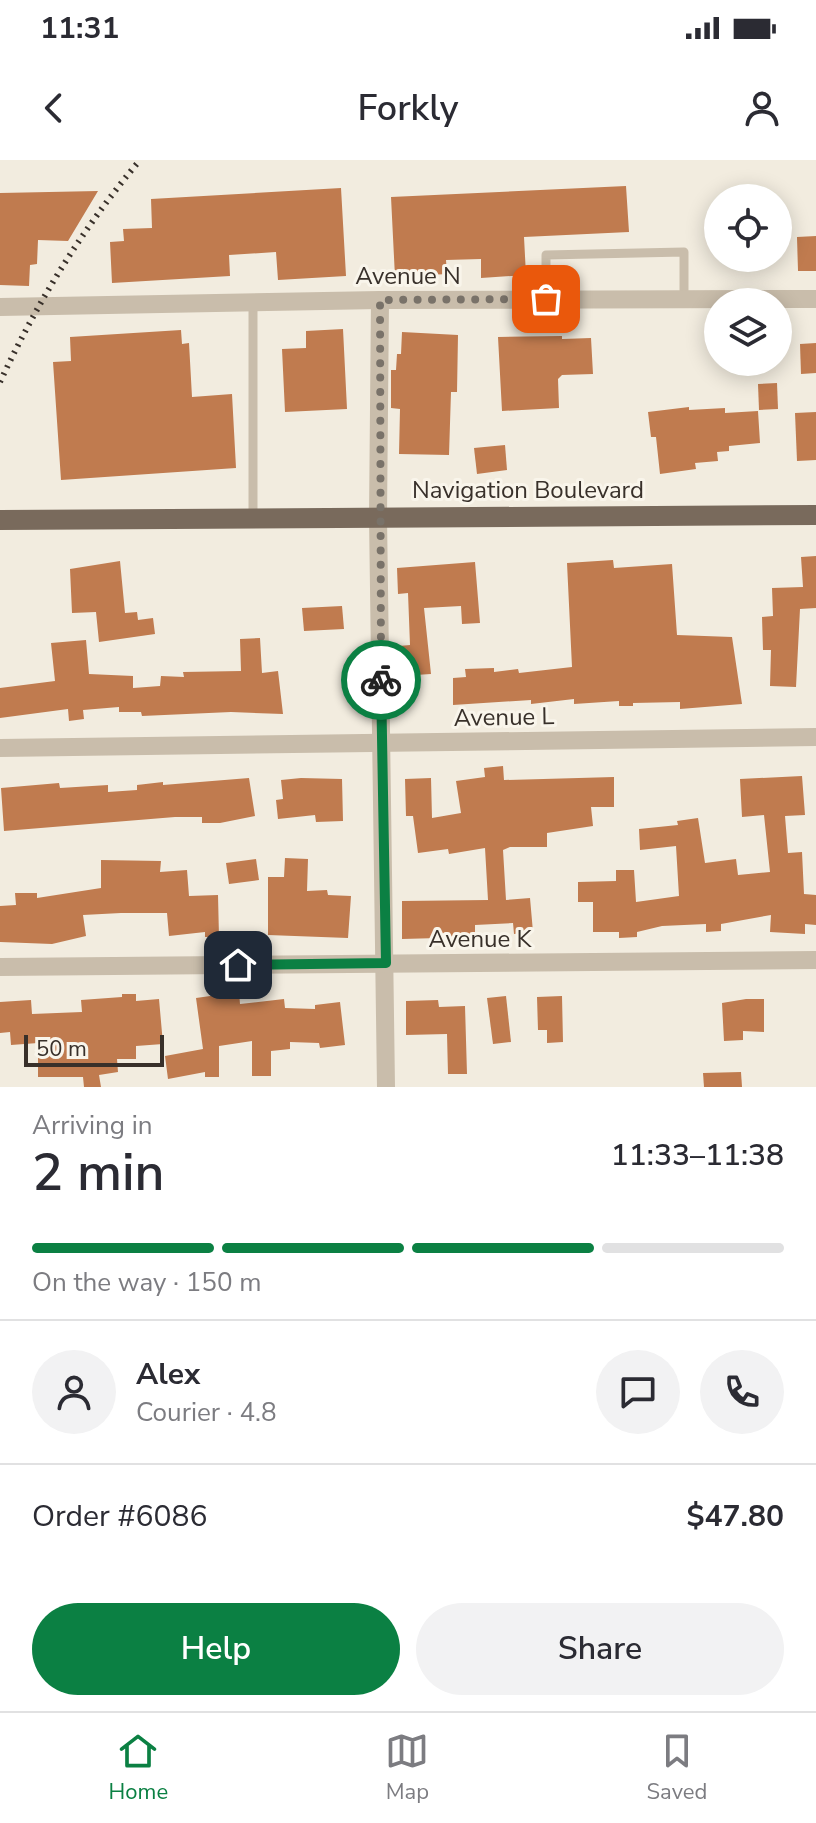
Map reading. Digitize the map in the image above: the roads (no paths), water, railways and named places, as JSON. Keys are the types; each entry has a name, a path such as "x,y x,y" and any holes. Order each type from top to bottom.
{"main road":[{"name":"Navigation Boulevard","path":"0,520 816,515"}],"street":[{"name":"Avenue N","path":"0,308 380,300 816,299"},
{"path":"380,300 378,517 386,1087"},
{"name":"Avenue L","path":"0,748 816,737"},
{"name":"Avenue K","path":"0,967 816,960"}],"lane":[{"path":"546,299 546,255 684,252 684,299"},
{"path":"253,303 253,518"}],"railway":[{"path":"0,382 62,266 140,160"}]}
